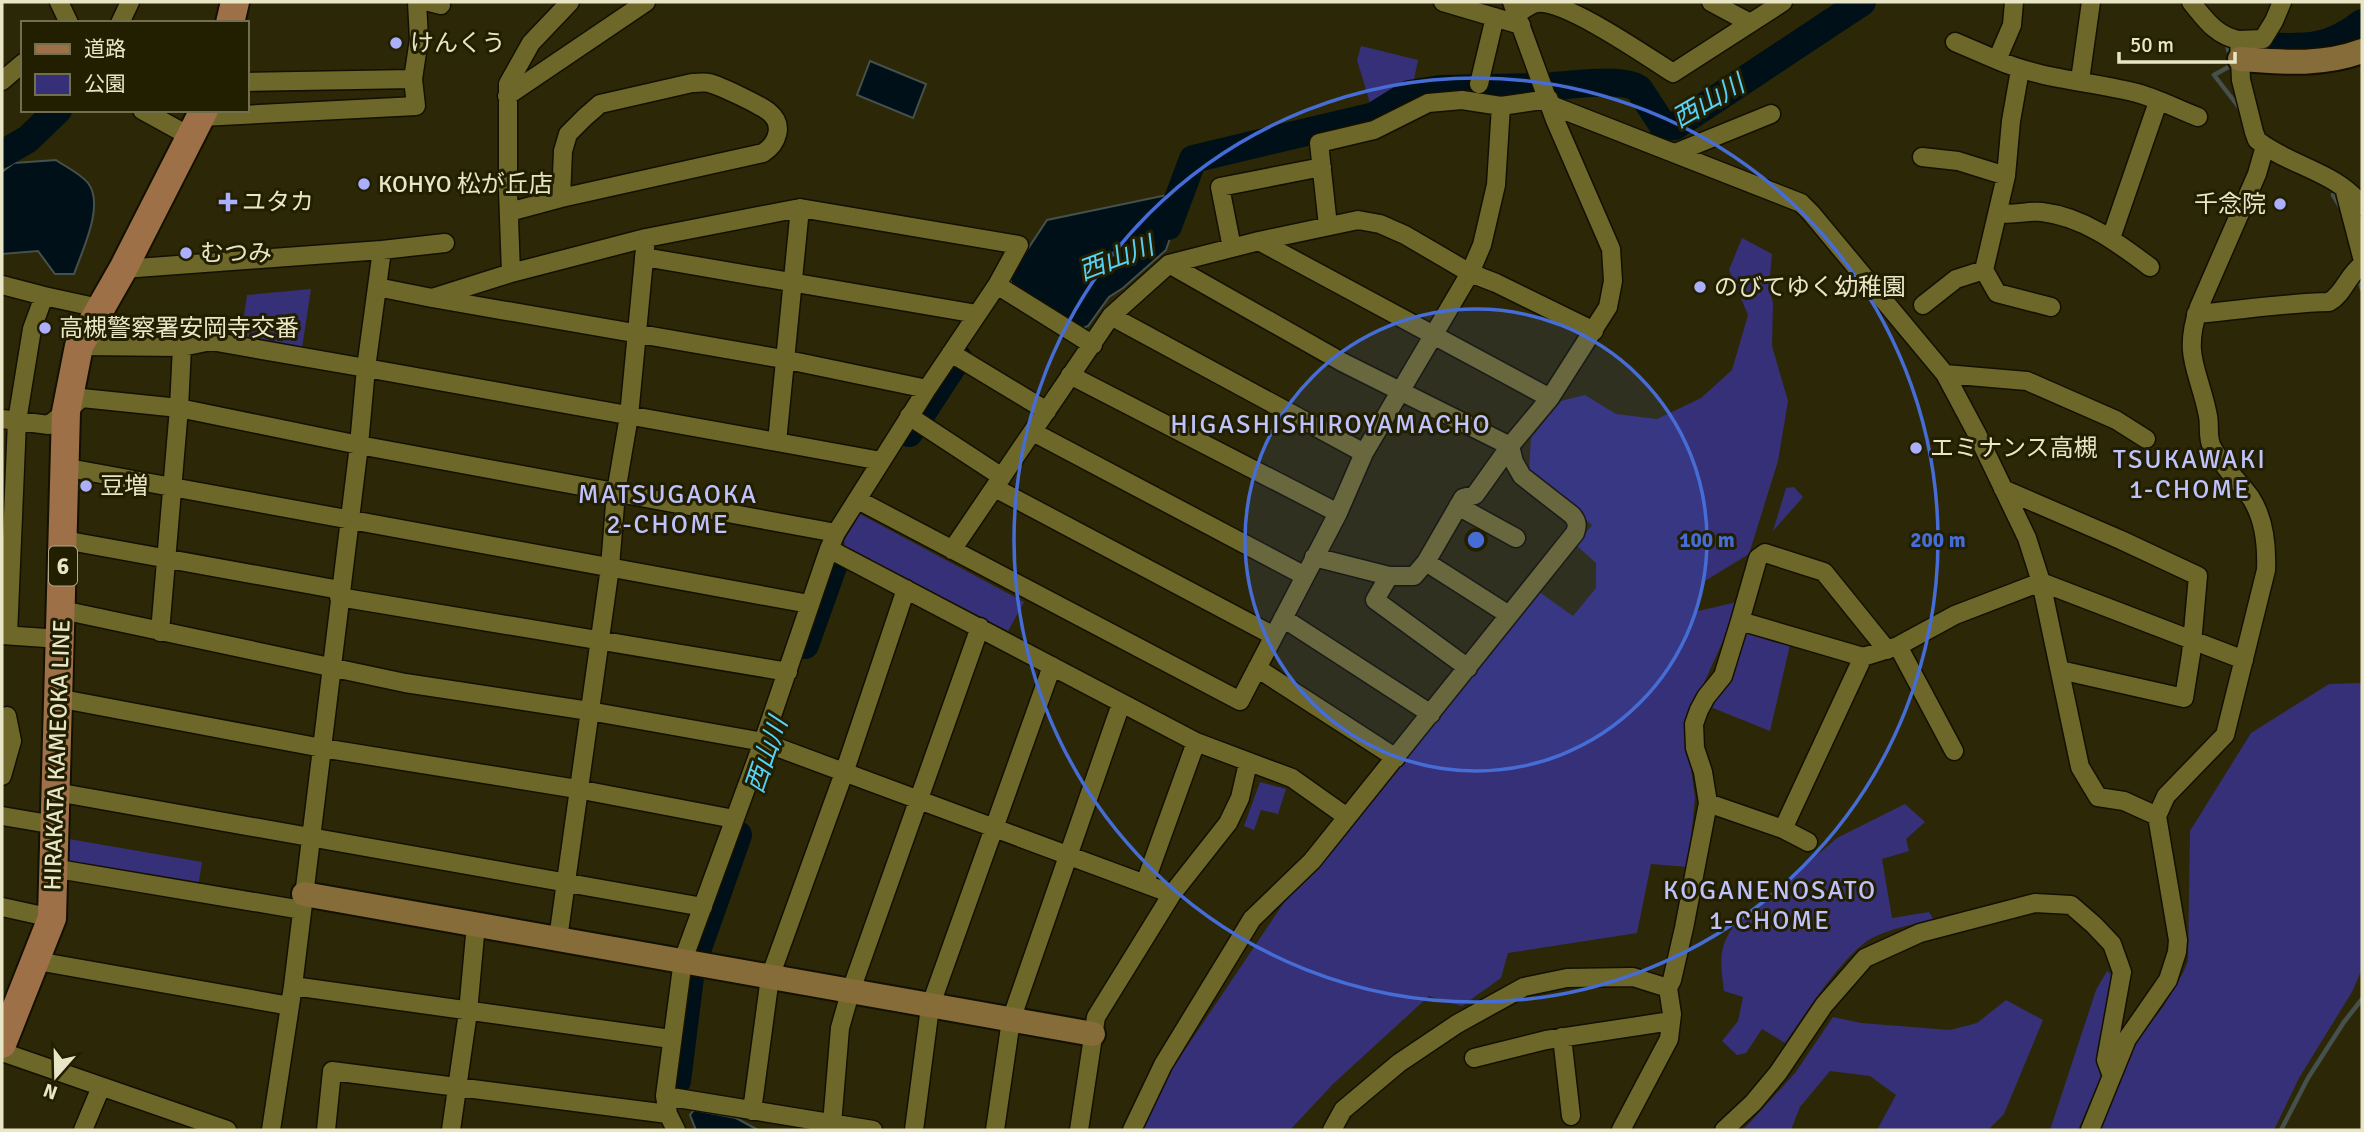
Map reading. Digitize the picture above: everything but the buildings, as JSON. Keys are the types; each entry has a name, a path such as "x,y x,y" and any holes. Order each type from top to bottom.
{"main road":[{"path":"230,21 235,2"},
{"name":"HIRAKATA KAMEOKA LINE","path":"2,1044 52,918 66,412 79,346 123,269 199,122"}],"street":[{"path":"59,2 68,21"},
{"path":"121,21 130,2"},
{"path":"152,112 199,122 416,106 413,79 419,39 417,2"},
{"path":"507,96 646,2"},
{"path":"1443,2 1495,17 1517,13 1535,3 1552,3 1584,18 1673,73 1783,2"},
{"path":"1711,2 1750,23"},
{"path":"1997,60 2012,25 2014,2"},
{"path":"2080,80 2091,2"},
{"path":"2191,2 2239,49 2294,63 2334,60 2362,51"},
{"path":"2239,49 2263,39 2282,2"},
{"path":"511,273 508,84 531,43 565,3"},
{"path":"1314,557 1389,576 1414,576 1426,562 1463,498 1475,495 1510,446 1550,398 1608,307 1613,281 1611,249 1550,102 1517,13"},
{"path":"1479,84 1495,17"},
{"path":"1955,42 2020,70 2137,93 2198,117"},
{"path":"2239,49 2241,80 2253,132 2264,146 2344,188 2354,195 2362,206"},
{"path":"2,82 21,65"},
{"path":"2020,70 2011,121 2006,176 1984,270 1997,293 2051,307"},
{"path":"248,82 413,79"},
{"path":"509,212 762,153 772,148 778,136 777,122 770,113 708,83 692,83 600,104 568,134 564,151 561,198"},
{"path":"1328,226 1319,143 1374,130 1428,103 1462,100 1501,106 1550,102 1801,203 1945,374 1977,434 2027,538 2041,582 2080,767 2098,797 2124,801 2157,816"},
{"path":"2111,238 2158,102"},
{"path":"858,500 1240,701 1338,513 1364,453 1470,273 1482,245 1496,185 1501,106"},
{"path":"1675,153 1760,113"},
{"path":"2090,1130 2127,1039 2168,981 2177,952 2178,940 2157,816 2166,796 2225,735 2266,570 2267,544 2259,514 2210,445 2208,416 2192,356 2191,328 2257,174 2264,146"},
{"path":"1922,157 1958,161 2006,176"},
{"path":"1232,248 1220,187 1322,167"},
{"path":"2196,314 2275,304 2329,302 2336,298 2359,265 2344,188"},
{"path":"777,442 783,359 800,208"},
{"path":"326,1130 332,1071 457,1086 672,1122 665,1096 683,961 788,672 832,541 909,416 997,285 1019,245 800,208 646,238 511,273 432,298"},
{"path":"1998,213 2011,215 2040,211 2089,226 2111,238 2150,267"},
{"path":"952,550 1111,316 1169,264 1358,220 1380,224 1405,235 1470,273 1594,331"},
{"path":"558,939 629,416 646,238"},
{"path":"1259,241 1550,398"},
{"path":"123,269 444,243"},
{"path":"271,1130 293,986 382,250"},
{"path":"644,257 977,314"},
{"path":"1169,264 1342,362 1510,446"},
{"path":"1923,305 1956,279 1984,270"},
{"path":"2,285 99,308"},
{"path":"997,285 1093,345"},
{"path":"377,287 635,335 783,359 927,389"},
{"path":"44,296 32,329 9,420 5,635 61,639"},
{"path":"1111,316 1364,453"},
{"path":"79,346 182,347 211,341 881,461"},
{"path":"160,632 182,347"},
{"path":"951,353 1047,411"},
{"path":"1945,374 2027,381 2075,400 2116,420 2146,439"},
{"path":"1070,375 1338,513"},
{"path":"9,420 49,425 82,398 179,408 359,445 617,492 832,541 906,589 1121,704 1196,742 1292,778 1347,817"},
{"path":"909,416 999,483 1274,636"},
{"path":"1033,432 1305,576"},
{"path":"1132,1130 1163,1065 1252,919 1312,861 1575,533 1577,521 1522,476 1514,462 1510,446"},
{"path":"64,467 809,604"},
{"path":"2003,489 2199,576 2184,698 2060,670"},
{"path":"1458,506 1516,538"},
{"path":"64,540 600,642 788,672"},
{"path":"1621,1130 1669,1039 1671,1021 1668,988 1684,928 1708,803 1703,772 1695,748 1694,724 1702,704 1723,676 1758,558 1765,553 1825,572 1893,648 1954,751"},
{"path":"1426,562 1509,615"},
{"path":"1389,576 1374,600 1468,668"},
{"path":"1740,621 1863,657 1893,648 1955,615 2041,582 2244,660"},
{"path":"752,1111 770,977 845,770 906,589"},
{"path":"61,610 405,683 763,741 1172,894"},
{"path":"1283,618 1431,715"},
{"path":"832,1124 840,1028 850,993 980,627"},
{"path":"1783,829 1863,657"},
{"path":"914,1130 930,1007 1052,666"},
{"path":"1256,668 1396,758"},
{"path":"57,698 322,748 577,789 734,819"},
{"path":"995,1130 1011,1020 1121,704"},
{"path":"2,776 12,741 7,716"},
{"path":"1145,883 1196,742"},
{"path":"1079,1130 1096,1017 1172,894 1228,823 1240,798 1248,763"},
{"path":"56,792 703,907"},
{"path":"1708,803 1783,829 1808,842"},
{"path":"2,816 55,825"},
{"path":"52,868 476,924 850,993 1093,1034"},
{"path":"1724,1130 1753,1103 1778,1073 1824,1005 1865,958 1920,933 2035,903 2071,905 2112,944 2122,972 2106,1060 2112,1076"},
{"path":"2,906 52,918"},
{"path":"451,1130 468,1012 476,924"},
{"path":"37,961 290,1006"},
{"path":"1332,1130 1343,1110 1399,1063 1457,1024 1524,987 1567,978 1633,977 1668,988"},
{"path":"293,986 671,1038"},
{"path":"1474,1058 1562,1037 1671,1021"},
{"path":"1562,1037 1571,1116"},
{"path":"2,1052 227,1130"},
{"path":"83,1130 101,1087"},
{"path":"665,1096 752,1111 801,1125 832,1124 873,1130"}],"green space":[{"path":"1361,46 1418,60 1412,89 1402,92 1373,113 1357,60"},
{"path":"1742,238 1772,254 1769,286 1773,303 1772,346 1788,401 1778,461 1749,554 1705,581 1694,612 1741,601 1694,705 1688,747 1695,798 1688,867 1651,864 1637,933 1508,953 1501,978 1462,1006 1429,996 1333,1084 1290,1130 1142,1130 1174,1066 1295,886 1313,870 1403,764 1538,591 1573,616 1596,588 1596,563 1576,545 1592,525 1529,471 1531,438 1561,401 1585,395 1616,414 1657,419 1701,398 1732,370 1748,315 1729,270"},
{"path":"311,289 302,348 241,336 247,295"},
{"path":"1794,487 1803,497 1773,531 1786,488"},
{"path":"860,514 1024,602 1008,631 845,546 844,540"},
{"path":"1745,630 1790,645 1770,731 1708,706"},
{"path":"2362,683 2362,969 2352,992 2299,1078 2274,1130 2098,1130 2135,1043 2163,1007 2188,961 2190,831 2251,733 2329,684"},
{"path":"1260,782 1286,789 1278,814 1261,810 1254,830 1244,826"},
{"path":"1905,804 1925,822 1906,839 1909,851 1882,859 1892,918 1929,912 1933,919 1890,931 1864,943 1826,984 1785,1043 1762,1029 1746,1053 1737,1055 1722,1041 1738,1021 1743,997 1724,991 1722,951 1733,927 1837,838"},
{"path":"69,839 202,862 198,888 74,866 69,861"},
{"path":"2107,971 2113,976 2098,1063 2101,1076 2078,1130 2050,1130 2096,990"},
{"path":"2006,1000 2043,1020 2004,1114 1988,1130 1877,1130 1896,1095 1870,1076 1830,1071 1800,1107 1791,1130 1743,1130 1795,1073 1833,1017 1861,1023 1950,1030 1977,1023"}],"water":[{"path":"870,61 926,84 913,118 857,95"},
{"path":"56,160 85,180 93,192 90,228 74,274 55,274 38,251 2,254 2,172 14,163"},
{"path":"1186,191 1166,250 1109,297 1088,326 1083,328 1011,283 1010,276 1047,220"},
{"path":"694,1110 736,1118 758,1130 696,1130 690,1115"}],"waterway":[{"name":"西山川","path":"1553,86 1585,83 1632,85 1639,89 1664,127 1675,126 1862,2"},
{"name":"西山川","path":"2253,46 2297,47 2323,44 2348,33 2362,23"},
{"path":"2227,45 2232,65 2214,75 2241,110"},
{"name":"西山川","path":"1168,226 1193,159 1374,116 1409,94 1440,89 1536,87"},
{"path":"2,154 28,139 56,112"},
{"path":"2333,195 2341,208"},
{"path":"2358,277 2362,289"},
{"name":"西山川","path":"909,433 958,358"},
{"name":"西山川","path":"805,645 835,561"},
{"name":"西山川","path":"698,948 738,835"},
{"name":"西山川","path":"677,1081 690,977"},
{"path":"2281,1130 2308,1078 2362,999"}],"place":[{"name":"けんくう","path":"396,43"},
{"name":"KOHYO 松が丘店","path":"364,184"},
{"name":"ユタカ","path":"228,202"},
{"name":"千念院","path":"2280,204"},
{"name":"むつみ","path":"186,253"},
{"name":"のびてゆく幼稚園","path":"1700,287"},
{"name":"高槻警察署安岡寺交番","path":"45,328"},
{"name":"エミナンス高槻","path":"1916,448"},
{"name":"豆増","path":"86,486"}],"district":[{"name":"HIGASHISHIROYAMACHO","path":"1331,424"},
{"name":"TSUKAWAKI 1-CHOME","path":"2190,474"},
{"name":"MATSUGAOKA 2-CHOME","path":"668,509"},
{"name":"KOGANENOSATO 1-CHOME","path":"1770,905"}]}
